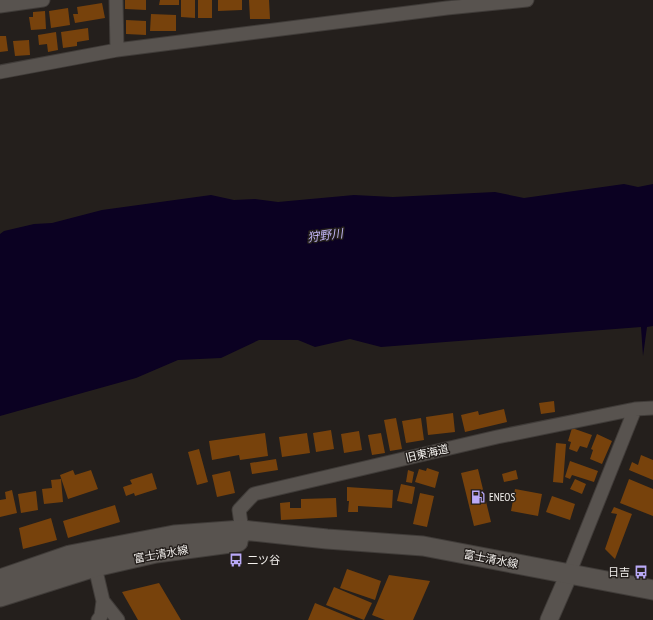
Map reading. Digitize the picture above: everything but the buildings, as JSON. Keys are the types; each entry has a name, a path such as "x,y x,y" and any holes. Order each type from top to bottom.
{"main road":[{"name":"富士清水線","path":"0,579 70,555 174,535 243,535 423,546 653,590"},
{"name":"富士清水線","path":"0,597 95,567 243,535"}],"street":[{"path":"0,6 43,0"},
{"path":"116,0 117,50"},
{"path":"0,72 117,50 447,4 528,0"},
{"path":"549,620 569,574 635,408"},
{"name":"旧東海道","path":"243,535 239,510 254,494 497,437 635,408 653,408"},
{"path":"95,567 103,601 101,616 98,620"},
{"path":"103,601 118,620"}],"water":[{"name":"狩野川","path":"624,184 638,187 653,184 653,326 647,327 643,356 641,327 381,347 350,339 315,347 298,340 259,340 221,358 178,360 136,378 0,416 0,234 4,231 34,224 52,223 102,210 211,195 234,200 255,199 278,202 354,195 393,197 495,192 524,198"}],"place":[{"name":"ENEOS","path":"478,497"},
{"name":"二ツ谷","path":"236,560"},
{"name":"日吉","path":"641,572"}]}
